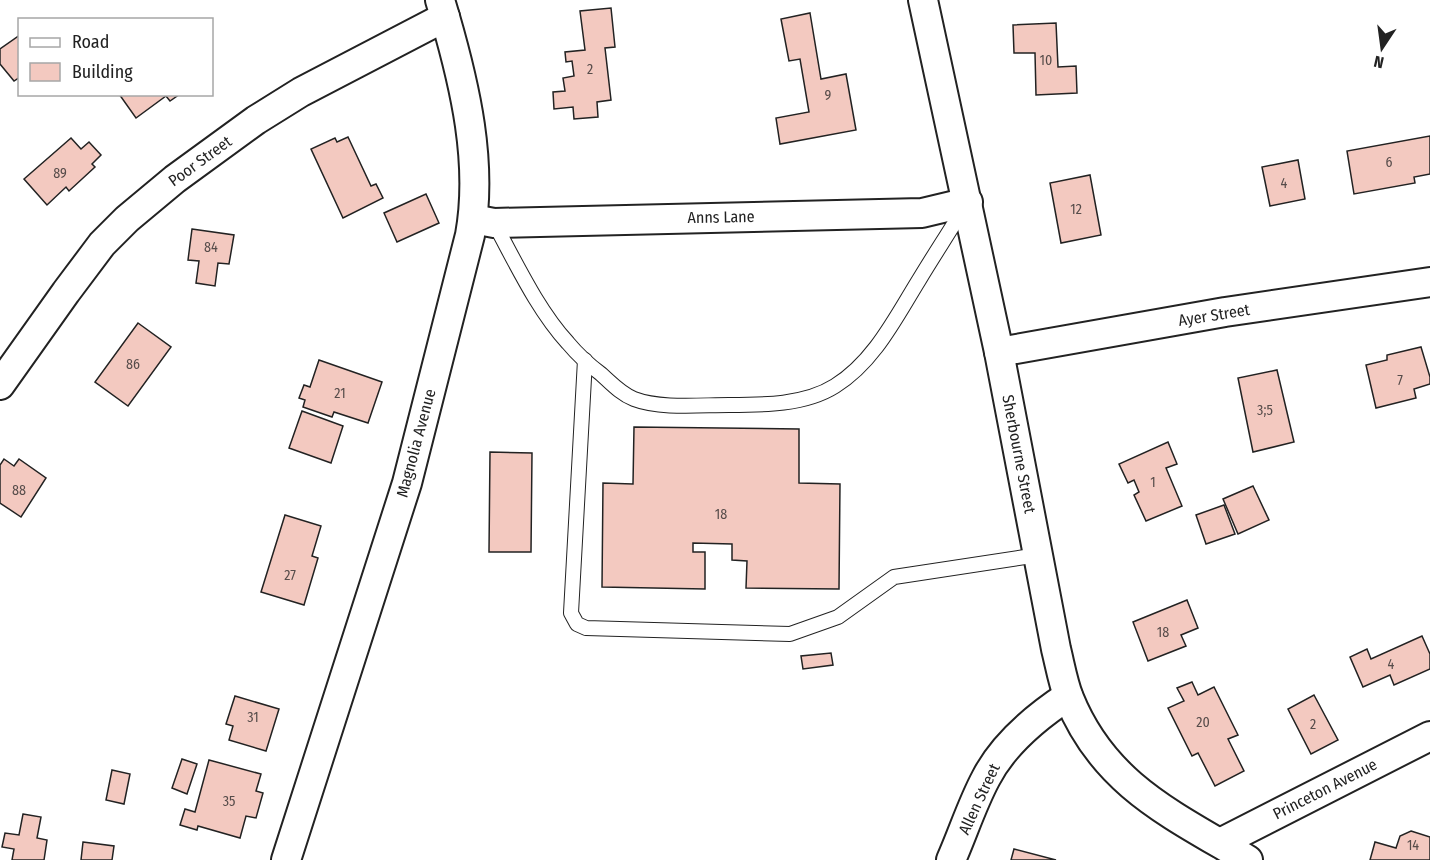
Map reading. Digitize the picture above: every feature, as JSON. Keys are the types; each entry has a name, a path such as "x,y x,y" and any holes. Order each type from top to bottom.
{"street":[{"name":"Sherbourne Street","path":"923,0 968,202 1056,650 1068,696 1091,742 1116,772 1161,809 1248,860"},
{"name":"Magnolia Avenue","path":"286,860 406,483 483,221 463,87 442,9"},
{"name":"Poor Street","path":"0,385 102,244 127,219 175,179 256,120 442,9"},
{"name":"Anns Lane","path":"483,221 922,213 968,202"},
{"name":"Ayer Street","path":"999,352 1225,312 1430,282"},
{"name":"Allen Street","path":"951,860 986,778 1001,754 1040,714 1068,696"},
{"name":"Princeton Avenue","path":"1220,843 1430,736"}],"lane":[{"path":"483,221 568,343 626,395 634,399 678,405 751,405 813,396 835,386 876,347 968,202"},
{"path":"585,360 571,613 577,624 586,628 790,634 838,617 894,577 1038,555"}],"building":[{"path":"611,8 615,47 605,48 611,100 597,102 598,117 574,119 573,107 554,109 553,92 565,91 563,78 574,76 572,61 566,62 565,52 585,50 580,11"},
{"path":"810,13 821,79 846,74 856,130 780,144 776,118 809,112 800,59 789,61 781,19"},
{"path":"1056,23 1058,67 1076,66 1077,93 1036,95 1035,53 1014,53 1013,25"},
{"path":"18,36 18,78 14,81 0,64 0,49"},
{"path":"120,96 166,96 136,118"},
{"path":"166,96 177,96 170,101"},
{"path":"1430,136 1430,174 1414,177 1415,183 1354,194 1347,151"},
{"path":"348,137 371,186 376,184 383,198 343,218 311,149 335,138 337,142"},
{"path":"71,138 81,149 89,142 101,155 92,164 95,167 69,191 66,187 47,205 24,179"},
{"path":"1298,160 1305,199 1270,206 1262,167"},
{"path":"1090,175 1101,235 1061,243 1050,183"},
{"path":"426,194 439,223 397,242 384,213"},
{"path":"192,229 234,235 229,264 218,263 215,286 196,283 199,261 188,260"},
{"path":"138,323 171,347 128,406 95,382"},
{"path":"1421,347 1430,384 1414,389 1416,398 1376,408 1366,365 1387,360 1387,355"},
{"path":"319,360 382,382 368,423 334,412 332,417 303,407 305,400 299,398 304,385 310,387"},
{"path":"1277,370 1294,442 1253,452 1238,378"},
{"path":"302,411 343,426 331,463 289,448"},
{"path":"634,427 799,429 799,483 840,484 839,589 746,588 747,561 732,560 732,544 693,543 693,552 705,552 705,589 602,587 603,483 633,484"},
{"path":"1168,442 1177,464 1166,468 1182,506 1146,521 1134,495 1139,492 1134,480 1128,483 1119,464"},
{"path":"490,452 532,453 531,552 489,552"},
{"path":"4,459 14,466 19,459 46,478 21,517 0,503 0,465"},
{"path":"1253,486 1269,520 1238,534 1223,499"},
{"path":"1224,505 1235,534 1206,544 1196,515"},
{"path":"285,515 321,526 312,556 318,558 304,605 261,592"},
{"path":"1187,600 1198,628 1181,635 1186,646 1148,661 1133,622"},
{"path":"1422,636 1430,654 1430,669 1394,685 1390,675 1363,687 1350,657 1367,649 1371,659"},
{"path":"831,653 833,665 803,669 801,656"},
{"path":"1192,682 1198,695 1214,687 1238,735 1228,739 1244,771 1215,786 1198,753 1192,756 1168,708 1184,701 1177,688"},
{"path":"1314,695 1338,740 1311,754 1288,709"},
{"path":"235,696 279,709 266,751 229,740 233,726 226,724"},
{"path":"182,759 197,764 187,794 172,788"},
{"path":"209,760 261,774 256,791 263,793 256,818 246,816 240,838 198,826 197,830 180,825 185,809 195,812"},
{"path":"112,770 130,774 124,804 106,800"},
{"path":"23,814 41,817 37,838 47,840 44,860 12,860 14,849 2,847 5,833 19,835"},
{"path":"1411,831 1430,837 1430,860 1370,860 1375,842 1396,848 1400,836"},
{"path":"83,842 114,846 112,860 81,860"},
{"path":"1014,849 1056,860 1011,860"}]}
